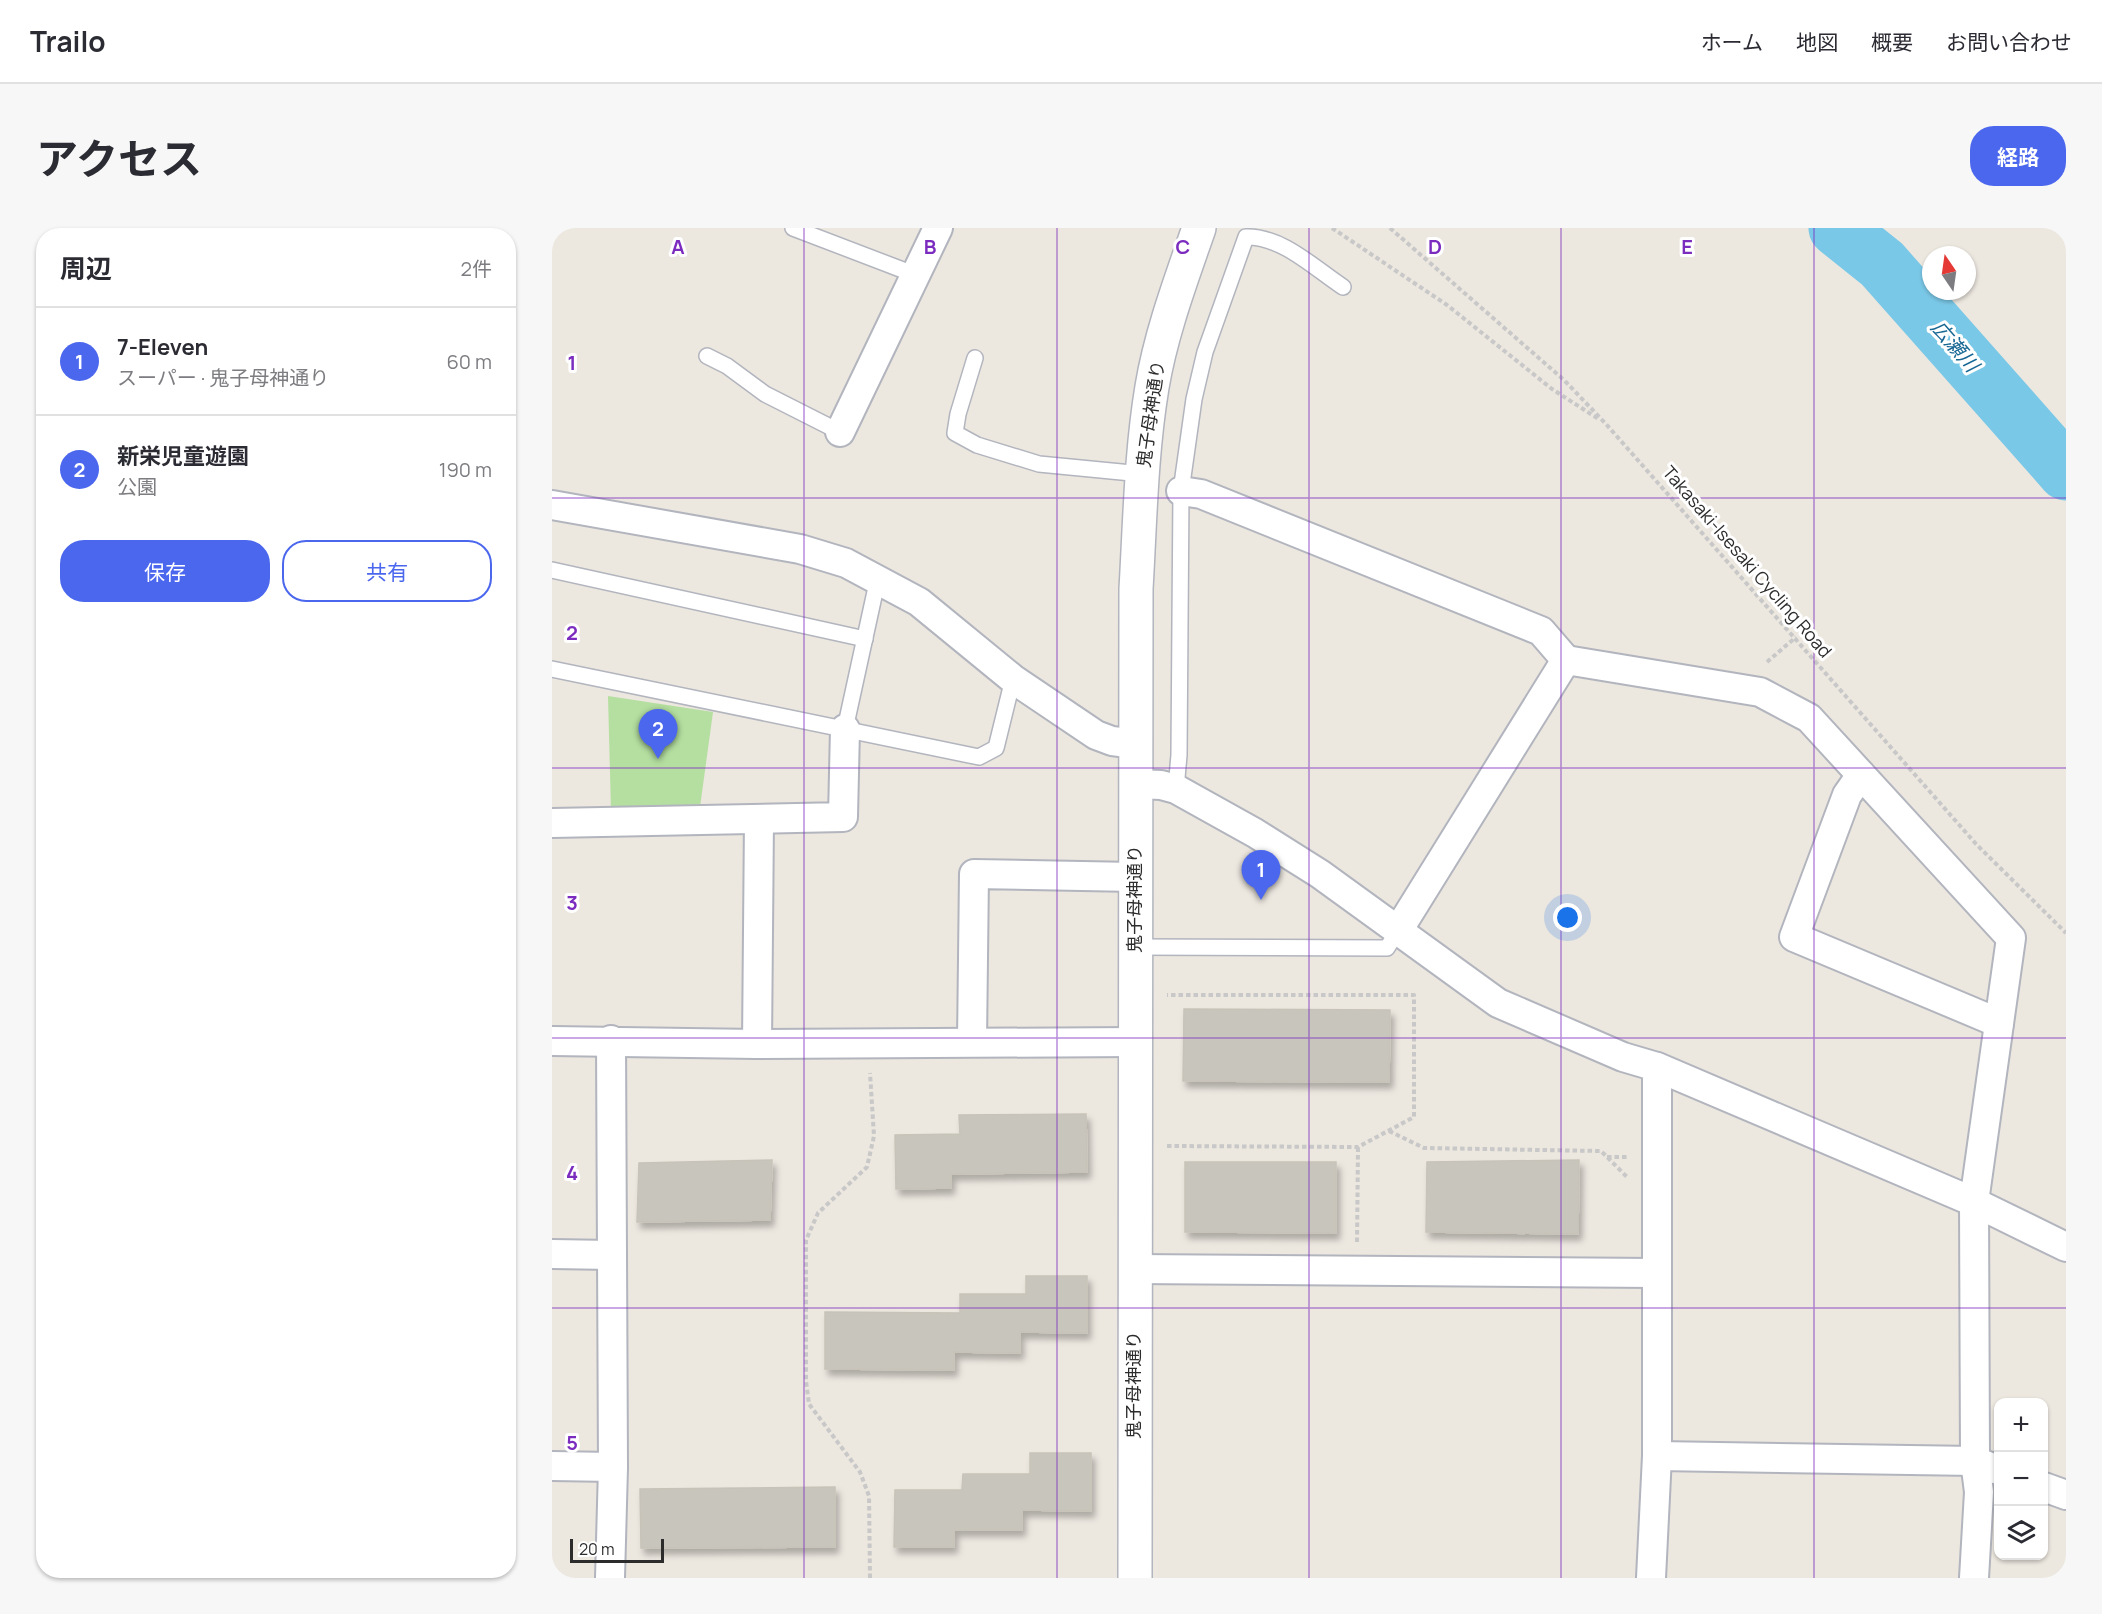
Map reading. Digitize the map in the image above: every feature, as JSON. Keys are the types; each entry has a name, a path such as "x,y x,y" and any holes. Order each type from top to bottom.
{"street":[{"path":"840,432 938,228"},
{"name":"鬼子母神通り","path":"1135,1578 1136,588 1142,474 1152,386 1163,339 1199,228"},
{"path":"1181,492 1201,494 1541,631 1566,660 1760,692 1809,718 2011,938 1974,1202 1987,1466 1979,1492 1974,1578"},
{"path":"553,508 800,549 846,563 878,578 919,602 1013,679 1096,735 1112,741 1136,744"},
{"path":"1399,929 1566,660"},
{"path":"552,823 843,817 846,729"},
{"path":"1861,775 1847,795 1794,937 1999,1023"},
{"path":"1136,784 1161,785 1176,789 1320,874 1399,929 1498,1003 1623,1056 1657,1067 1974,1202 2066,1246"},
{"path":"757,1044 759,819"},
{"path":"972,1042 974,874 1135,877"},
{"path":"610,1578 613,1467 612,1040"},
{"path":"552,1041 612,1040 757,1044 1136,1042"},
{"path":"1651,1578 1657,1456 1655,1273 1657,1067"},
{"path":"552,1254 612,1255"},
{"path":"1134,1269 1655,1273"},
{"path":"1657,1456 1987,1466"},
{"path":"552,1466 613,1467"},
{"path":"2048,1489 2066,1495"}],"lane":[{"path":"793,228 916,275"},
{"path":"1176,789 1179,755 1181,492 1194,399 1205,352 1246,237 1259,237 1278,243 1343,288"},
{"path":"707,356 727,366 765,394 840,432"},
{"path":"975,358 958,414 956,433 977,444 1039,464 1142,474"},
{"path":"552,570 865,639"},
{"path":"846,729 878,578"},
{"path":"552,669 979,758 996,748 1013,679"},
{"path":"1135,947 1387,948 1399,929"}],"path":[{"path":"1332,228 1447,305 1552,389 1606,424"},
{"name":"Takasaki-Isesaki Cycling Road","path":"1390,228 1564,380 1606,424 1976,844 2066,933"},
{"path":"1161,995 1414,995 1414,1117 1358,1147 1162,1146"},
{"path":"868,1042 874,1136 867,1167 818,1213 806,1240 806,1381 809,1404 860,1472 869,1496 870,1578"},
{"path":"1388,1130 1424,1148 1601,1151"},
{"path":"1358,1147 1358,1271"}],"green space":[{"path":"608,696 713,712 700,807 611,811"}],"building":[{"path":"1184,1009 1390,1010 1389,1082 1183,1081"},
{"path":"1086,1114 1087,1172 951,1174 951,1188 896,1189 895,1135 960,1134 959,1115"},
{"path":"772,1160 770,1220 637,1222 639,1163"},
{"path":"1579,1160 1578,1234 1426,1232 1427,1162"},
{"path":"1185,1162 1336,1162 1336,1233 1185,1232"},
{"path":"1026,1276 1087,1276 1087,1333 1020,1332 1020,1353 954,1352 954,1370 825,1369 825,1312 960,1313 960,1294 1026,1294"},
{"path":"1030,1453 1091,1453 1091,1511 1022,1510 1022,1530 954,1530 954,1547 894,1547 895,1490 962,1490 963,1474 1030,1474"},
{"path":"835,1487 835,1547 641,1548 640,1489"}],"waterway":[{"name":"広瀬川","path":"1837,228 1882,264 2066,472"}],"place":[{"name":"新栄児童遊園","path":"658,759"},
{"name":"7-Eleven","path":"1261,900"}]}
